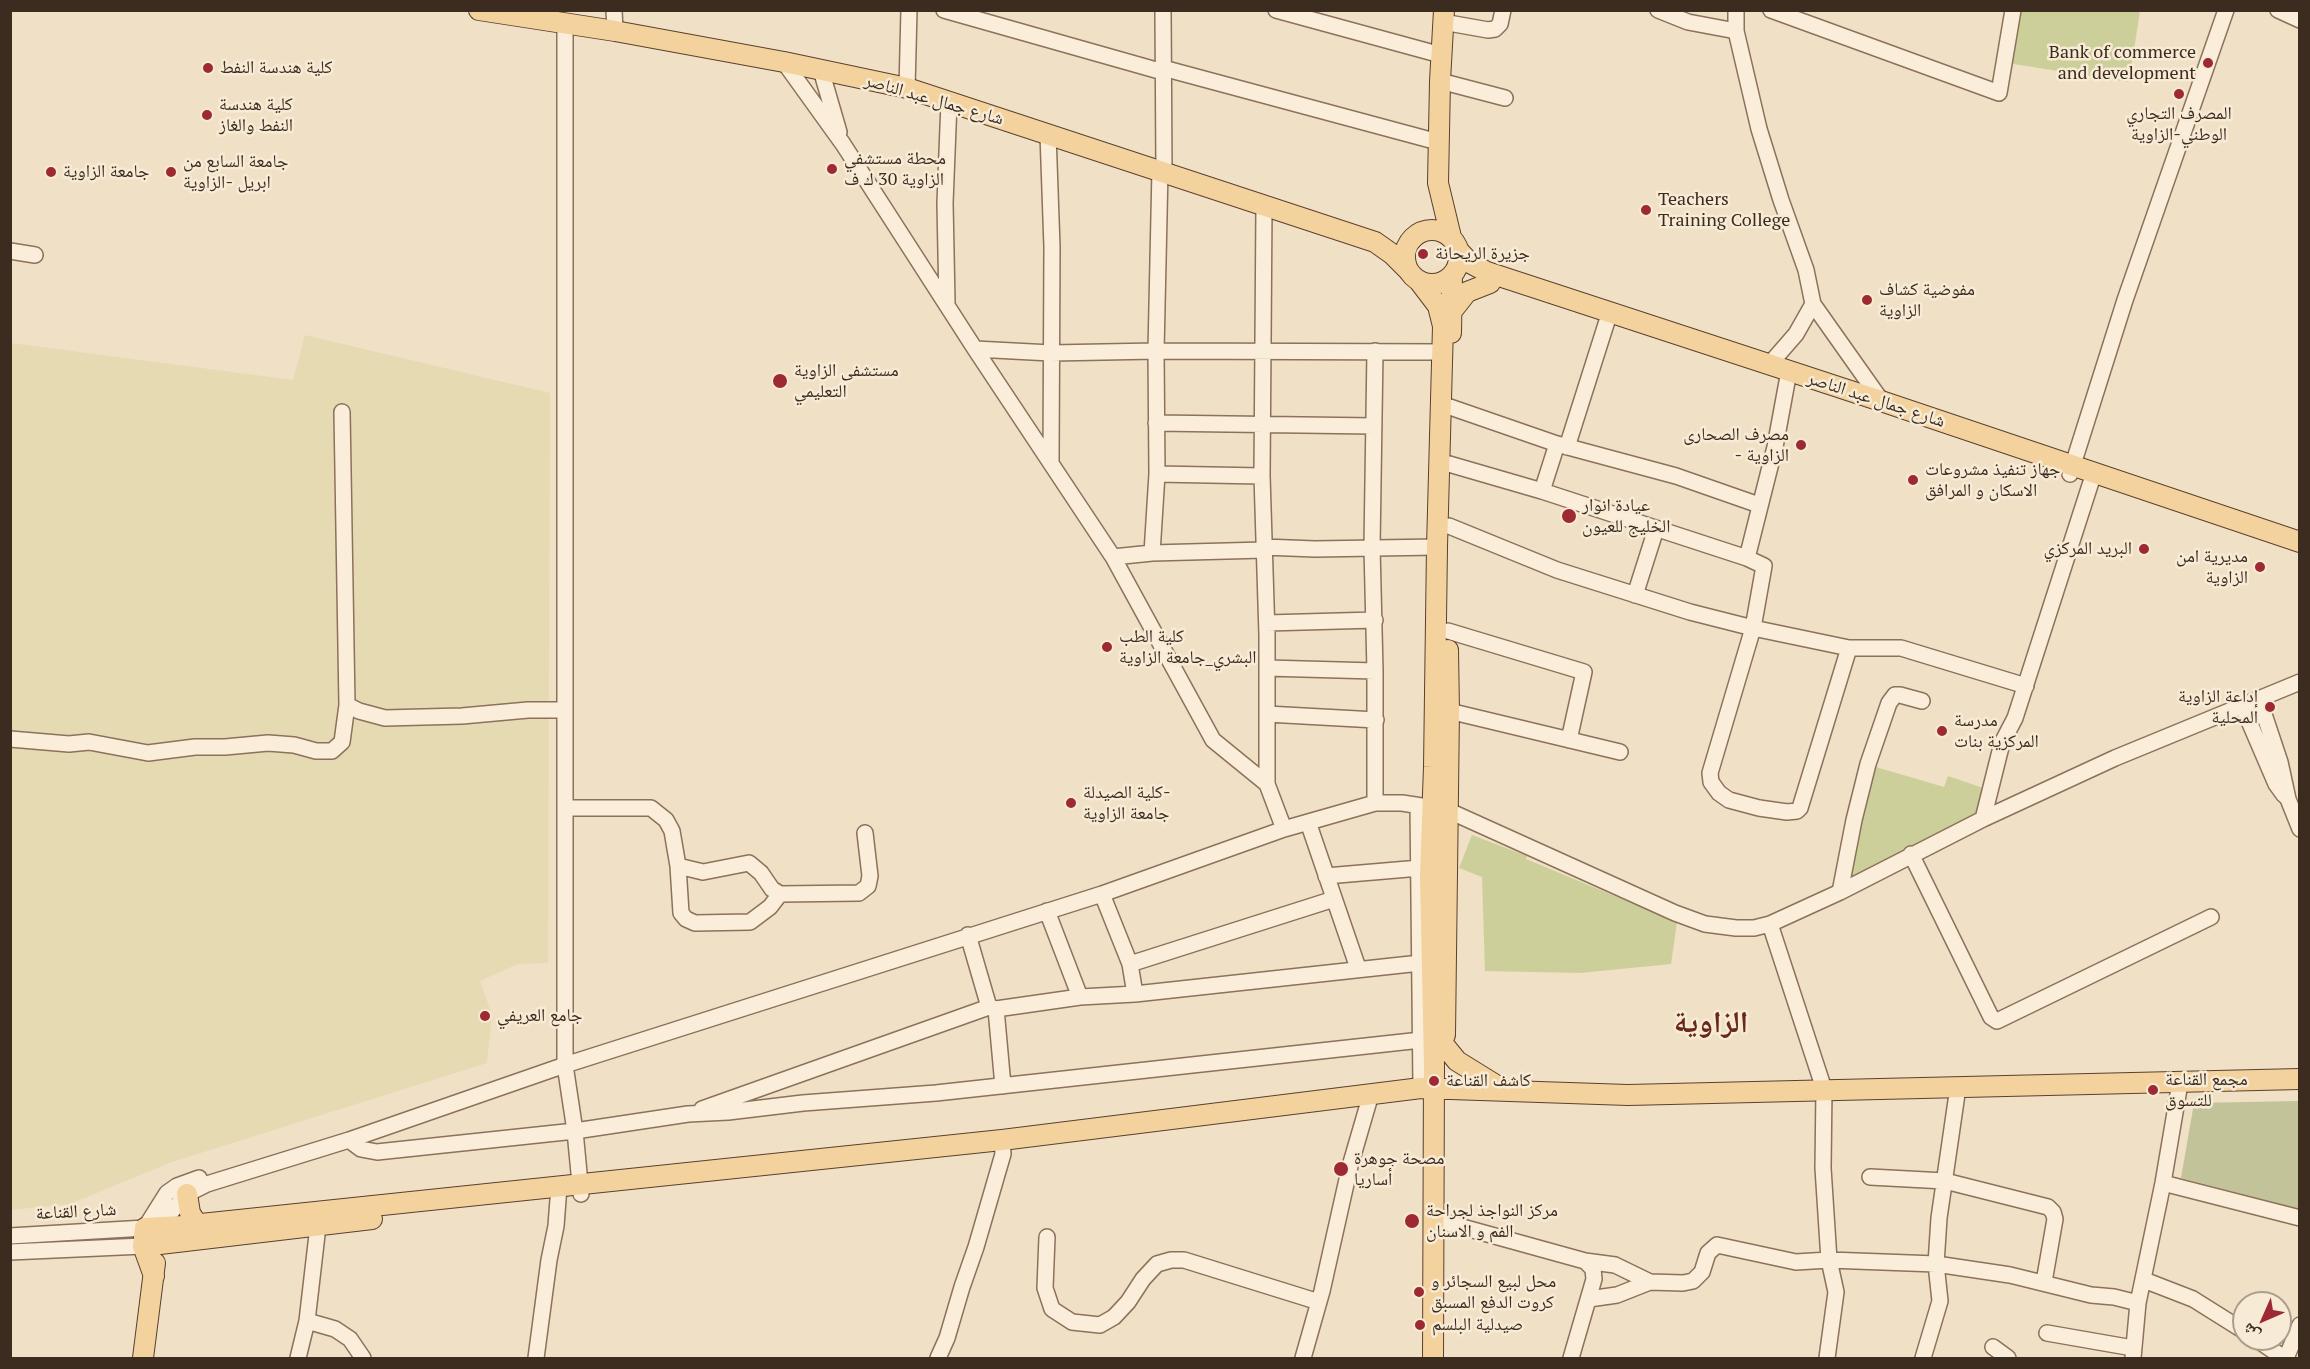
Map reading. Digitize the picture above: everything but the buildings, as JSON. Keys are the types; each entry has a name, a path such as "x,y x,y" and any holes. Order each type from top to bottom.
{"main road":[{"name":"شارع جمال عبد الناصر","path":"480,11 615,31 784,62 907,88 1375,242 1392,254 1432,297 1443,326 1432,808"},
{"path":"1443,16 1438,183 1458,264 1453,274 1450,407 1449,711 1432,808 1430,898 1436,1091 1444,1222 1446,1359"},
{"path":"1438,183 1430,210 1405,253 1413,275 1429,284 1439,283 1453,274"},
{"path":"1414,236 1434,230 1454,244"},
{"name":"شارع جمال عبد الناصر","path":"1375,242 1393,242 1414,236"},
{"name":"شارع جمال عبد الناصر","path":"1454,244 1470,263 1487,272 1769,365 1789,375"},
{"name":"شارع جمال عبد الناصر","path":"1453,274 1490,283 1607,321 1789,375 2072,470 2300,542"},
{"path":"1452,311 1467,291 1490,283"},
{"name":"شارع جمال عبد الناصر","path":"2072,470 2091,482 2300,554"},
{"path":"1432,808 1444,1045 1436,1091 1433,1359"},
{"path":"1444,1045 1457,1061 1504,1090"},
{"path":"150,1237 197,1224 1002,1147 1436,1091 1504,1090 1628,1095 1957,1094 2007,1096 2179,1088 2300,1079"},
{"path":"1436,1091 1627,1104 1824,1094 2179,1088 2300,1092"},
{"path":"150,1237 318,1226 559,1191"},
{"path":"187,1194 190,1213 197,1224"},
{"path":"143,1359 154,1276 150,1237"}],"street":[{"path":"614,10 615,31"},
{"path":"907,88 909,10"},
{"path":"944,10 1438,142"},
{"path":"1152,553 1157,474 1156,351 1162,171 1163,10"},
{"path":"1276,10 1442,55"},
{"path":"1443,16 1488,30 1500,24 1503,10"},
{"path":"1658,10 1688,22 1736,31"},
{"path":"1736,10 1736,31 1761,137 1806,270 1813,304 1885,407"},
{"path":"1771,10 1999,93 2013,10"},
{"path":"2072,470 2125,300 2226,10"},
{"path":"2278,10 2300,20"},
{"path":"565,23 565,1065 575,1131 580,1189"},
{"path":"784,62 843,144 1113,557 1212,740 1267,784"},
{"path":"821,70 843,144"},
{"path":"1440,81 1505,98"},
{"path":"947,303 945,203 949,102"},
{"path":"1048,134 1052,247 1051,462"},
{"path":"1264,206 1262,476 1267,623 1267,784 1284,829"},
{"path":"10,251 35,255"},
{"path":"1769,365 1796,334 1813,304"},
{"path":"1542,491 1562,446 1607,321"},
{"path":"975,349 1051,353 1442,352"},
{"path":"1375,351 1372,547 1375,620 1375,803"},
{"path":"1747,558 1775,447 1789,375"},
{"path":"1450,407 1562,446 1676,476 1759,505"},
{"path":"10,739 69,744 89,742 148,753 195,747 268,743 294,745 316,751 332,750 342,742 347,705 342,412"},
{"path":"1156,423 1374,426"},
{"path":"1449,464 1542,491 1747,558 1764,566 1752,628 1710,773 1711,782 1719,793 1729,800 1759,808 1792,812 1800,808 1849,648"},
{"path":"1157,474 1262,476"},
{"path":"1983,819 2002,743 2015,718 2026,686 2091,482"},
{"path":"1449,526 1557,570 1690,612 1752,628 1849,648 1901,648 2026,686"},
{"path":"1635,595 1656,529"},
{"path":"1113,557 1264,548 1437,547"},
{"path":"1267,623 1375,620"},
{"path":"1448,631 1584,672 1569,740"},
{"path":"1267,668 1375,671"},
{"path":"150,1237 175,1205 187,1194 207,1185 349,1140 565,1065 1102,894 1284,829 1375,803 1402,803 1432,808 1705,924 1754,928 1770,924 1840,892 1911,854 2115,758 2300,682"},
{"path":"1840,892 1868,764 1889,703 1895,695 1922,701"},
{"path":"2259,699 2280,762 2288,799 2300,829"},
{"path":"347,705 385,718 565,710"},
{"path":"2242,705 2276,784 2288,799"},
{"path":"1449,711 1620,752"},
{"path":"1267,714 1376,720"},
{"path":"565,808 651,808 666,820 672,831 678,866 681,913 686,919 695,923 750,922 770,908 780,894"},
{"path":"1432,808 1419,868 1418,992 1421,1040 1436,1091"},
{"path":"1308,822 1358,968"},
{"path":"678,866 703,872 749,863 761,873 772,889 780,894 859,893 868,886 870,876 865,832"},
{"path":"1911,854 1991,1017 1997,1022 2211,917"},
{"path":"1326,876 1419,868"},
{"path":"1102,894 1130,964 1135,994"},
{"path":"1130,964 1334,899"},
{"path":"1047,911 1080,997"},
{"path":"1770,924 1824,1094 1823,1168 1829,1260 1836,1292 1827,1359"},
{"path":"968,935 993,1008 1003,1086"},
{"path":"688,1114 993,1008 1080,997 1135,994 1420,963"},
{"path":"349,1140 361,1149 377,1152 575,1131 688,1114 1003,1086 1421,1040"},
{"path":"2047,1333 2133,1353 2138,1304 2163,1183 2179,1088"},
{"path":"1923,1359 1940,1301 1936,1264 1939,1218 1957,1094"},
{"path":"1303,1359 1319,1302 1350,1166 1369,1101"},
{"path":"938,1359 947,1338 976,1246 1002,1147"},
{"path":"150,1237 167,1193 173,1188 210,1175 264,1167"},
{"path":"1869,1177 1945,1181 2043,1204 2053,1212 2055,1218 2044,1282"},
{"path":"2163,1183 2300,1218"},
{"path":"536,1359 559,1191"},
{"path":"1444,1222 1585,1261 1615,1265 1650,1282"},
{"path":"298,1359 307,1321 318,1226"},
{"name":"شارع القناعة","path":"10,1236 150,1237"},
{"name":"شارع القناعة","path":"10,1252 150,1237"},
{"path":"1047,1237 1045,1288 1052,1309 1072,1322 1100,1325 1114,1317 1157,1264 1171,1260 1184,1260 1319,1302"},
{"path":"1589,1299 1617,1294 1650,1282 1693,1281 1701,1272 1708,1253 1718,1245 1796,1262 1829,1260 1936,1264 2044,1282 2091,1295 2138,1304"},
{"path":"1571,1359 1594,1279 1593,1269 1585,1261"},
{"path":"2144,1280 2193,1299 2232,1323"},
{"path":"307,1321 335,1329 350,1339 363,1359"},
{"path":"2285,1359 2300,1325"},
{"path":"1993,1347 2008,1359"}],"shaded area":[{"path":"305,335 550,393 548,963 518,964 480,981 492,1015 487,1063 172,1162 70,1204 11,1210 11,343 293,380"}],"green space":[{"path":"2015,11 2140,11 2129,82 2007,63"},
{"path":"1869,765 1944,787 1948,776 1989,790 1982,819 1840,892"},
{"path":"1472,835 1527,856 1526,859 1677,922 1671,964 1580,973 1485,971 1482,877 1459,868"},
{"path":"2299,1101 2299,1209 2181,1178 2194,1103"}],"place":[{"name":"Bank of commerce and development","path":"2208,63"},
{"name":"كلية هندسة النفط","path":"208,68"},
{"name":"المصرف التجاري الوطني-الزاوية","path":"2179,94"},
{"name":"كلية هندسة النفط والغاز","path":"207,115"},
{"name":"محطة مستشفي الزاوية 30 ك ف","path":"832,169"},
{"name":"جامعة الزاوية","path":"51,172"},
{"name":"جامعة السابع من ابريل -الزاوية","path":"171,172"},
{"name":"Teachers Training College","path":"1646,210"},
{"name":"جزيرة الريحانة","path":"1423,254"},
{"name":"مفوضية كشاف الزاوية","path":"1867,300"},
{"name":"مستشفى الزاوية التعليمي","path":"780,381"},
{"name":"مصرف الصحارى - الزاوية","path":"1801,445"},
{"name":"جهاز تنفيذ مشروعات الاسكان و المرافق","path":"1913,480"},
{"name":"عيادة انوار الخليج للعيون","path":"1569,516"},
{"name":"البريد المركزي","path":"2144,549"},
{"name":"مديرية امن الزاوية","path":"2260,567"},
{"name":"كلية الطب البشري_جامعة الزاوية","path":"1107,647"},
{"name":"إداعة الزاوية المحلية","path":"2270,707"},
{"name":"مدرسة المركزية بنات","path":"1942,731"},
{"name":"كلية الصيدلة- جامعة الزاوية","path":"1071,803"},
{"name":"جامع العريفي","path":"485,1016"},
{"name":"كاشف القناعة","path":"1434,1081"},
{"name":"مجمع القناعة للتسوق","path":"2153,1090"},
{"name":"مصحة جوهرة أساريا","path":"1341,1169"},
{"name":"مركز النواجذ لجراحة الفم و الاسنان","path":"1412,1221"},
{"name":"محل لبيع السجائر و كروت الدفع المسبق","path":"1419,1292"},
{"name":"صيدلية البلسم","path":"1420,1325"}],"district":[{"name":"الزاوية","path":"1711,1023"}]}
